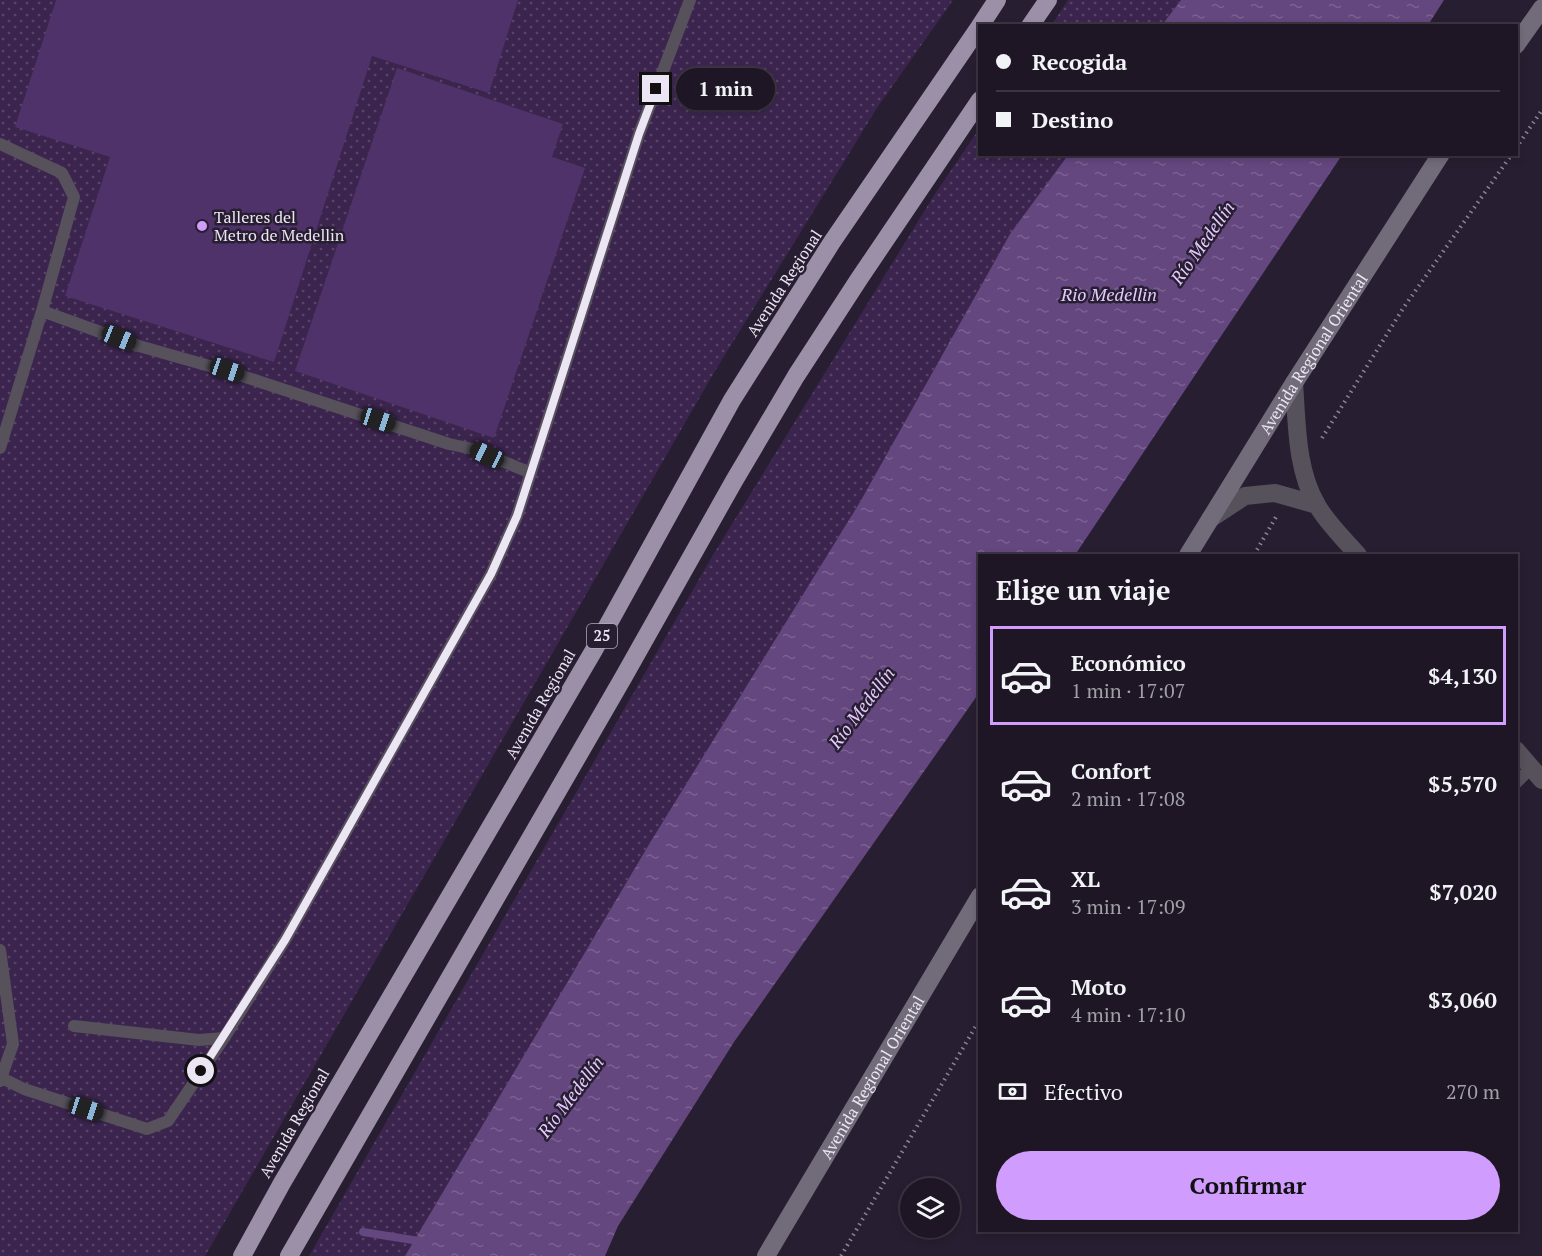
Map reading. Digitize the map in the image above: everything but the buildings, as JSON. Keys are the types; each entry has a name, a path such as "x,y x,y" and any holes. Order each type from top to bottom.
{"highway":[{"name":"Avenida Regional","path":"981,24 998,0"},
{"path":"1031,24 1048,0"},
{"name":"Avenida Regional","path":"242,1256 305,1143 594,650 732,400 832,242 978,29"},
{"name":"25","path":"289,1256 796,376 978,103"}],"main road":[{"path":"1518,42 1542,8"},
{"name":"Avenida Regional Oriental","path":"1189,554 1294,383 1440,156"},
{"name":"Avenida Regional Oriental","path":"766,1256 978,899"}],"street":[{"path":"1294,383 1305,476 1317,505 1357,554"},
{"path":"1210,519 1245,496 1275,493 1317,505"},
{"path":"1518,752 1537,774"}],"lane":[{"path":"0,950 13,1044 1,1079 24,1089 147,1129 168,1121 224,1038 285,940 491,574 517,516 639,134 690,0"},
{"path":"0,144 62,173 74,197 0,448"},
{"path":"42,311 139,346 227,370 449,444 473,449 531,473"},
{"path":"1518,782 1537,774"},
{"path":"74,1026 199,1040 224,1038"}],"path":[{"path":"1518,145 1542,110"},
{"path":"1303,467 1404,307 1511,156"},
{"path":"1255,554 1288,496"},
{"path":"841,1256 978,1022"}],"shaded area":[{"path":"0,0 953,0 877,108 712,376 205,1256 0,1256"},
{"path":"1068,0 1181,0 1163,24 1052,24"},
{"path":"978,130 978,156 1067,156 1010,234 860,502 651,841 405,1256 309,1256 713,555 933,197"}],"water":[{"path":"1181,0 1444,0 1429,24 1163,24"},
{"name":"Rio Medellin","path":"1067,156 1341,156 1076,554 978,554 978,694 734,1042 618,1226 605,1256 405,1256 651,841 860,502 1010,234"}],"waterway":[{"path":"363,1232 425,1242"}],"place":[{"name":"Talleres del Metro de Medellin","path":"202,226"}],"route":[{"path":"201,1071 285,940 491,574 517,516 639,134 656,89"}],"water label":[{"name":"Río Medellín","path":"1203,243"},
{"name":"Río Medellín","path":"862,708"},
{"name":"Río Medellín","path":"571,1097"}]}
